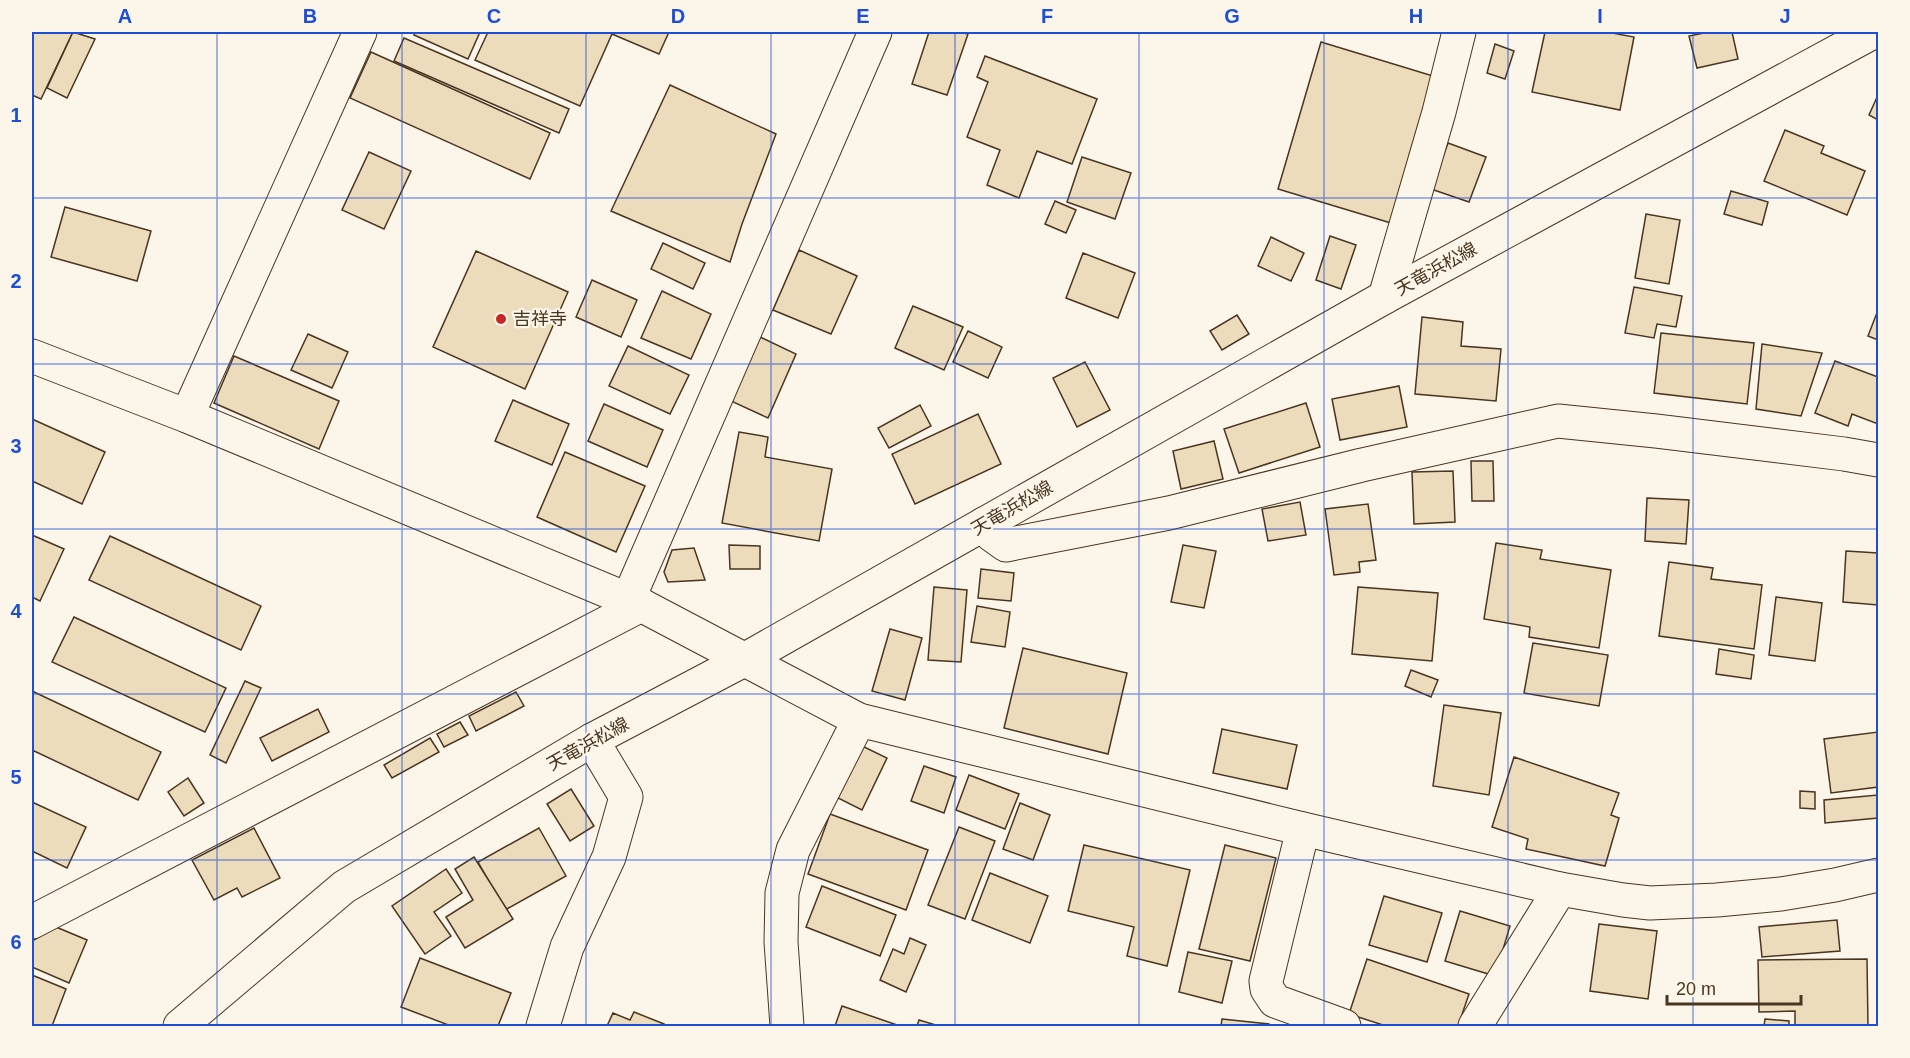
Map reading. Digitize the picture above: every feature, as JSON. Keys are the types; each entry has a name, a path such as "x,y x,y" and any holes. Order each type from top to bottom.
{"street":[{"path":"187,416 360,32"},
{"path":"32,922 635,603 875,32"},
{"path":"1385,297 1459,32"},
{"name":"天竜浜松線","path":"180,1026 344,887 592,740 744,660 1385,297 1872,32"},
{"path":"32,356 187,416 635,603 859,720 1303,829 1560,888 1650,903 1781,894 1878,875"},
{"path":"984,524 992,535 1006,545 1169,513 1362,465 1558,421 1680,434 1878,460"},
{"path":"787,1026 781,942 782,893 793,850 859,720"},
{"path":"543,1026 567,947 609,857 626,797 592,740"},
{"path":"1303,829 1266,981 1267,989 1275,1001 1344,1026"},
{"path":"1476,1026 1560,888"}],"building":[{"path":"32,32 73,32 41,99 32,95"},
{"path":"73,32 95,39 67,98 47,88"},
{"path":"415,32 480,32 468,59 414,35"},
{"path":"488,32 669,32 659,54 612,34 580,106 475,60"},
{"path":"929,32 968,34 947,95 912,84"},
{"path":"1545,32 1607,32 1634,37 1620,110 1532,92"},
{"path":"1709,32 1732,32 1738,59 1697,68 1689,36"},
{"path":"404,38 569,109 559,133 394,61"},
{"path":"1321,42 1433,76 1391,223 1278,189"},
{"path":"1495,44 1514,51 1505,79 1487,73"},
{"path":"371,52 550,133 530,179 350,98"},
{"path":"985,56 1097,99 1072,164 1037,151 1019,198 987,185 1000,150 967,137 988,82 977,77"},
{"path":"670,85 776,134 730,262 611,211"},
{"path":"1878,95 1878,120 1869,115"},
{"path":"1785,130 1824,146 1821,153 1865,171 1847,215 1764,181"},
{"path":"1448,143 1486,157 1469,202 1431,189"},
{"path":"369,152 411,171 384,229 342,210"},
{"path":"1082,157 1131,173 1115,219 1067,202"},
{"path":"1731,191 1768,202 1762,225 1724,214"},
{"path":"1055,201 1076,210 1066,233 1045,224"},
{"path":"65,207 151,231 137,281 51,257"},
{"path":"1646,214 1680,220 1669,284 1635,278"},
{"path":"1330,236 1356,245 1341,289 1316,280"},
{"path":"1271,237 1304,253 1291,281 1258,266"},
{"path":"663,243 705,263 693,289 651,269"},
{"path":"799,250 857,276 831,334 773,310"},
{"name":"吉祥寺","path":"476,251 568,292 525,389 433,347"},
{"path":"1083,253 1135,273 1118,318 1066,298"},
{"path":"592,280 637,300 621,337 576,317"},
{"path":"1634,287 1682,296 1676,327 1657,324 1654,338 1625,333"},
{"path":"662,291 711,314 691,359 641,338"},
{"path":"913,306 963,327 944,370 895,348"},
{"path":"1878,310 1878,340 1868,336"},
{"path":"1237,315 1249,334 1222,350 1210,331"},
{"path":"1422,317 1463,322 1461,346 1501,349 1496,401 1415,394"},
{"path":"968,331 1002,347 988,378 953,362"},
{"path":"1661,333 1754,343 1747,404 1654,393"},
{"path":"308,334 348,352 332,388 291,370"},
{"path":"760,337 796,354 768,418 731,401"},
{"path":"1762,344 1822,353 1801,416 1756,409"},
{"path":"628,346 689,375 670,414 609,386"},
{"path":"234,356 339,401 319,449 214,403"},
{"path":"1835,361 1878,377 1878,424 1852,414 1848,426 1815,413"},
{"path":"1085,362 1110,410 1077,427 1053,378"},
{"path":"1399,386 1407,427 1340,440 1332,399"},
{"path":"513,400 569,424 552,465 495,441"},
{"path":"1306,403 1320,447 1239,473 1224,429"},
{"path":"604,404 663,430 647,467 588,441"},
{"path":"920,405 931,426 889,448 878,428"},
{"path":"978,414 1001,464 915,504 892,454"},
{"path":"32,419 105,452 82,504 32,481"},
{"path":"739,432 768,437 765,457 832,469 819,541 722,523"},
{"path":"1214,441 1223,479 1181,489 1173,451"},
{"path":"565,452 645,486 616,552 537,517"},
{"path":"1471,461 1493,461 1494,501 1472,501"},
{"path":"1453,471 1455,522 1414,524 1412,472"},
{"path":"1647,498 1689,500 1686,544 1645,541"},
{"path":"1300,502 1306,535 1268,541 1262,509"},
{"path":"1368,504 1376,560 1359,562 1360,572 1334,575 1325,509"},
{"path":"32,535 64,549 40,601 32,597"},
{"path":"110,536 261,606 241,650 89,580"},
{"path":"1496,543 1542,550 1540,559 1611,570 1599,648 1529,637 1530,627 1484,619"},
{"path":"729,545 760,546 760,569 730,569"},
{"path":"1183,545 1216,551 1204,608 1171,602"},
{"path":"694,548 705,580 668,582 664,572 672,550"},
{"path":"1846,551 1878,553 1878,605 1843,602"},
{"path":"1669,562 1713,568 1711,579 1762,585 1754,649 1659,636"},
{"path":"981,569 1014,573 1011,601 978,598"},
{"path":"934,587 967,590 961,662 928,660"},
{"path":"1358,587 1438,593 1432,661 1352,654"},
{"path":"1776,597 1822,603 1815,661 1769,655"},
{"path":"977,606 1010,612 1005,647 971,642"},
{"path":"74,617 226,688 205,732 52,662"},
{"path":"890,629 922,638 905,700 872,691"},
{"path":"1533,643 1608,655 1599,706 1524,693"},
{"path":"1023,648 1127,673 1108,754 1004,728"},
{"path":"1719,649 1754,655 1751,679 1716,674"},
{"path":"1411,670 1438,680 1431,697 1405,686"},
{"path":"245,681 261,688 226,763 210,755"},
{"path":"32,691 161,752 138,800 32,750"},
{"path":"516,692 524,706 476,731 469,716"},
{"path":"1444,705 1501,713 1489,795 1433,786"},
{"path":"318,709 329,732 272,761 260,738"},
{"path":"460,722 468,735 444,747 437,734"},
{"path":"1222,729 1297,745 1287,789 1213,773"},
{"path":"1878,732 1878,787 1831,793 1824,739"},
{"path":"430,738 439,752 392,778 384,765"},
{"path":"858,744 887,758 862,810 834,796"},
{"path":"1514,757 1619,793 1611,815 1619,818 1605,866 1526,849 1528,839 1492,827"},
{"path":"924,766 956,777 944,813 911,801"},
{"path":"969,775 1019,794 1005,829 956,810"},
{"path":"188,778 204,803 184,816 168,792"},
{"path":"571,789 594,826 570,841 547,804"},
{"path":"1800,791 1815,792 1815,809 1800,808"},
{"path":"1878,795 1878,818 1825,823 1824,800"},
{"path":"32,802 86,827 67,868 32,851"},
{"path":"1020,803 1050,815 1033,860 1003,849"},
{"path":"830,814 928,850 906,910 808,874"},
{"path":"959,827 995,841 965,919 928,905"},
{"path":"254,828 280,878 242,897 237,888 214,900 192,860"},
{"path":"539,828 566,876 505,910 478,862"},
{"path":"1084,845 1190,870 1167,966 1127,956 1134,927 1068,911"},
{"path":"1225,845 1276,858 1250,961 1199,949"},
{"path":"474,857 513,919 465,948 446,917 473,900 455,869"},
{"path":"446,869 462,893 434,912 451,936 425,954 392,906"},
{"path":"990,873 1048,896 1030,943 972,920"},
{"path":"822,886 896,915 880,956 806,927"},
{"path":"1384,896 1442,913 1427,962 1369,945"},
{"path":"1460,911 1510,926 1495,976 1445,961"},
{"path":"1837,920 1840,951 1762,957 1759,927"},
{"path":"1599,924 1657,931 1648,999 1590,991"},
{"path":"56,927 87,940 69,983 32,967 32,941"},
{"path":"910,938 926,945 906,992 880,980 893,949 904,954"},
{"path":"1188,952 1232,961 1222,1003 1179,992"},
{"path":"420,958 511,993 498,1026 451,1026 401,1007"},
{"path":"1367,959 1469,994 1458,1026 1386,1026 1349,1014"},
{"path":"1867,959 1868,1026 1795,1026 1795,1011 1759,1012 1758,960"},
{"path":"32,975 66,989 52,1026 32,1026"},
{"path":"842,1006 900,1026 835,1026"},
{"path":"634,1012 664,1024 663,1026 607,1026 613,1013 630,1020"},
{"path":"1222,1019 1269,1024 1269,1026 1221,1026"},
{"path":"1765,1019 1789,1021 1789,1026 1764,1026"},
{"path":"919,1020 939,1026 917,1026"}],"place":[{"name":"吉祥寺","path":"501,319"}]}
